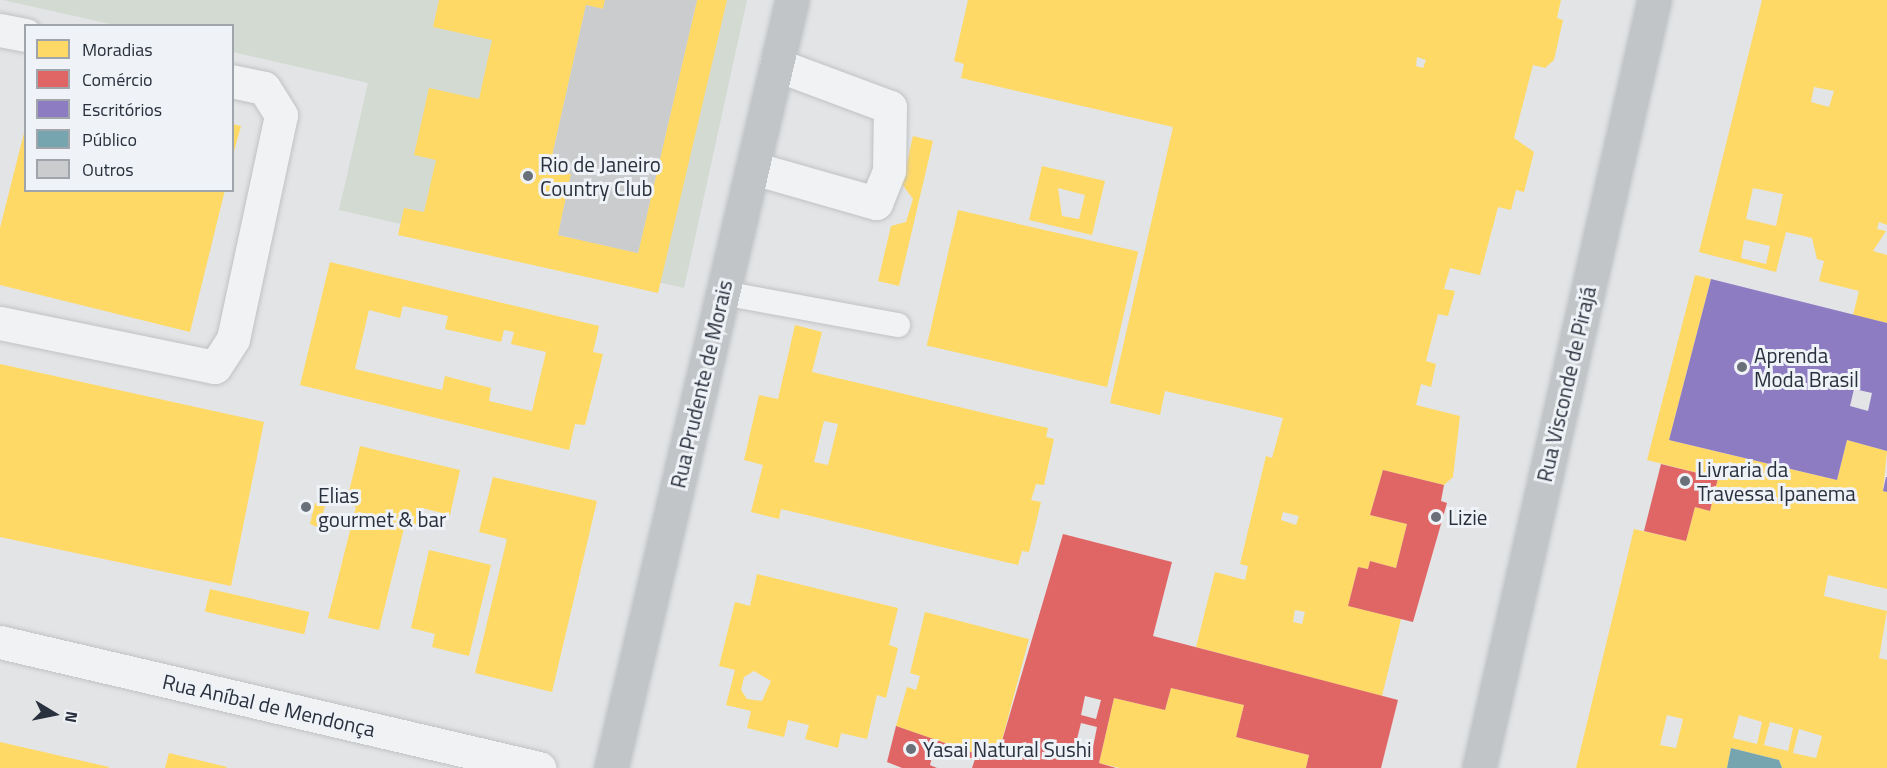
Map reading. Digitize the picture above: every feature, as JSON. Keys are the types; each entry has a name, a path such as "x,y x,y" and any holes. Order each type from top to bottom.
{"main road":[{"name":"Rua Prudente de Morais","path":"610,768 792,0"},
{"name":"Rua Visconde de Pirajá","path":"1479,768 1653,0"}],"street":[{"path":"0,30 24,35"},
{"path":"753,168 876,203 889,170 890,107 777,65"},
{"path":"0,323 215,368 233,339 280,115 264,88 234,81"},
{"name":"Rua Aníbal de Mendonça","path":"0,642 539,768"}],"lane":[{"path":"723,293 898,325"}],"shaded area":[{"name":"Rio de Janeiro Country Club","path":"3,0 747,0 684,288 339,210 368,83 234,52 234,24 111,24"}],"building: Moradias":[{"path":"439,0 605,0 603,9 586,5 549,170 571,174 558,235 638,253 697,0 727,0 658,293 398,235 404,208 424,212 436,160 414,155 429,88 479,99 492,40 433,27"},
{"path":"968,0 1561,0 1557,18 1563,20 1554,60 1545,68 1533,65 1514,138 1534,152 1524,192 1516,190 1511,210 1498,207 1480,275 1450,268 1444,289 1455,291 1448,316 1438,314 1426,361 1436,364 1431,387 1421,384 1416,405 1460,416 1453,477 1444,485 1383,470 1370,515 1407,524 1396,568 1370,561 1368,569 1358,567 1348,606 1401,619 1382,696 1196,647 1215,572 1245,580 1248,566 1240,564 1266,456 1272,458 1283,418 1165,391 1160,415 1110,403 1173,127 961,78 964,64 954,61","holes":["1417,57 1426,60 1423,68 1416,66","1283,512 1299,516 1296,525 1281,520","1295,610 1305,612 1302,624 1293,622"]},
{"path":"1762,0 1887,0 1887,225 1879,222 1877,229 1886,231 1873,251 1887,255 1887,323 1853,315 1859,291 1819,281 1824,261 1817,259 1812,238 1786,232 1776,272 1699,252","holes":["1814,87 1834,91 1829,107 1811,102","1753,188 1783,194 1776,226 1746,219","1744,240 1770,246 1766,264 1741,258"]},
{"path":"234,124 241,126 234,151"},
{"path":"24,133 24,192 225,192 190,332 0,285 0,228"},
{"path":"913,136 933,141 899,286 878,281 891,226 906,222 913,199 902,184"},
{"path":"1042,166 1105,181 1092,235 1029,220","holes":["1058,188 1085,195 1079,219 1062,216"]},
{"path":"958,210 1138,252 1107,387 927,345"},
{"path":"330,262 599,326 593,352 603,354 585,425 575,424 569,450 300,385","holes":["403,306 448,316 445,329 501,342 504,330 514,332 511,344 546,352 532,411 489,401 491,388 445,376 442,390 355,369 369,310 400,318"]},
{"path":"1695,275 1711,279 1669,440 1837,480 1847,440 1887,451 1883,491 1887,492 1887,589 1828,575 1824,596 1887,611 1879,658 1887,660 1887,768 1782,768 1779,760 1731,748 1727,768 1576,768 1634,529 1686,541 1695,507 1710,511 1718,478 1647,460","holes":["1667,715 1683,719 1676,748 1660,745","1739,715 1762,722 1757,744 1733,738","1770,722 1793,728 1788,751 1764,745","1799,729 1822,736 1816,758 1793,753"]},
{"path":"795,325 822,332 812,372 1048,428 1046,437 1054,439 1044,485 1036,484 1031,500 1041,502 1029,552 1022,551 1018,565 781,509 779,519 751,512 763,465 744,460 759,395 778,399","holes":["824,421 838,424 828,465 814,462"]},
{"path":"0,364 264,422 231,586 0,537"},
{"path":"360,446 460,470 450,515 422,508 417,527 405,524 379,630 328,618 356,507 346,504"},
{"path":"493,477 597,501 552,692 475,673 507,539 479,532"},
{"path":"315,503 325,506 319,528 310,524"},
{"path":"429,550 491,565 469,656 432,647 435,634 411,628"},
{"path":"757,574 898,608 889,645 898,648 886,698 877,695 867,739 841,733 838,748 805,739 809,725 788,720 784,737 747,728 751,711 726,705 735,670 719,666 735,602 750,606","holes":["754,671 771,681 762,701 747,699 741,690 744,677"]},
{"path":"210,589 309,612 304,634 205,611"},
{"path":"925,612 1029,639 999,751 979,746 977,754 896,726 907,687 916,690 920,676 910,673"},
{"path":"1171,688 1244,705 1236,737 1309,755 1306,768 1120,768 1099,763 1114,698 1165,710"},
{"path":"0,742 109,767 109,768 0,768"},
{"path":"169,753 227,767 165,768"}],"building: Comércio":[{"path":"1661,464 1718,478 1710,511 1695,507 1686,541 1644,531"},
{"path":"1383,470 1444,485 1441,501 1447,503 1413,622 1348,606 1358,567 1368,569 1370,561 1396,568 1407,524 1370,515"},
{"path":"1063,534 1172,562 1153,636 1398,700 1381,768 1306,768 1309,755 1236,737 1244,705 1171,688 1165,710 1114,698 1099,763 1116,768 972,768 975,759 934,749 930,765 937,768 902,768 887,762 896,726 977,754 979,746 999,751","holes":["1085,696 1101,700 1096,719 1081,715","1081,723 1097,727 1093,747 1076,743"]}],"building: Escritórios":[{"path":"1711,279 1887,323 1887,451 1847,440 1837,480 1669,440","holes":["1854,389 1872,393 1868,411 1850,406"]},
{"path":"1887,477 1887,492 1883,491"}],"building: Público":[{"path":"1731,748 1779,760 1782,768 1727,768"}],"building: Outros":[{"path":"605,0 697,0 638,253 558,235 571,174 549,170 586,5 603,9"}],"place":[{"name":"Rio de Janeiro Country Club","path":"528,176"},
{"name":"Aprenda Moda Brasil","path":"1742,367"},
{"name":"Livraria da Travessa Ipanema","path":"1685,481"},
{"name":"Elias gourmet & bar","path":"306,507"},
{"name":"Lizie","path":"1436,517"},
{"name":"Yasai Natural Sushi","path":"911,749"}]}
